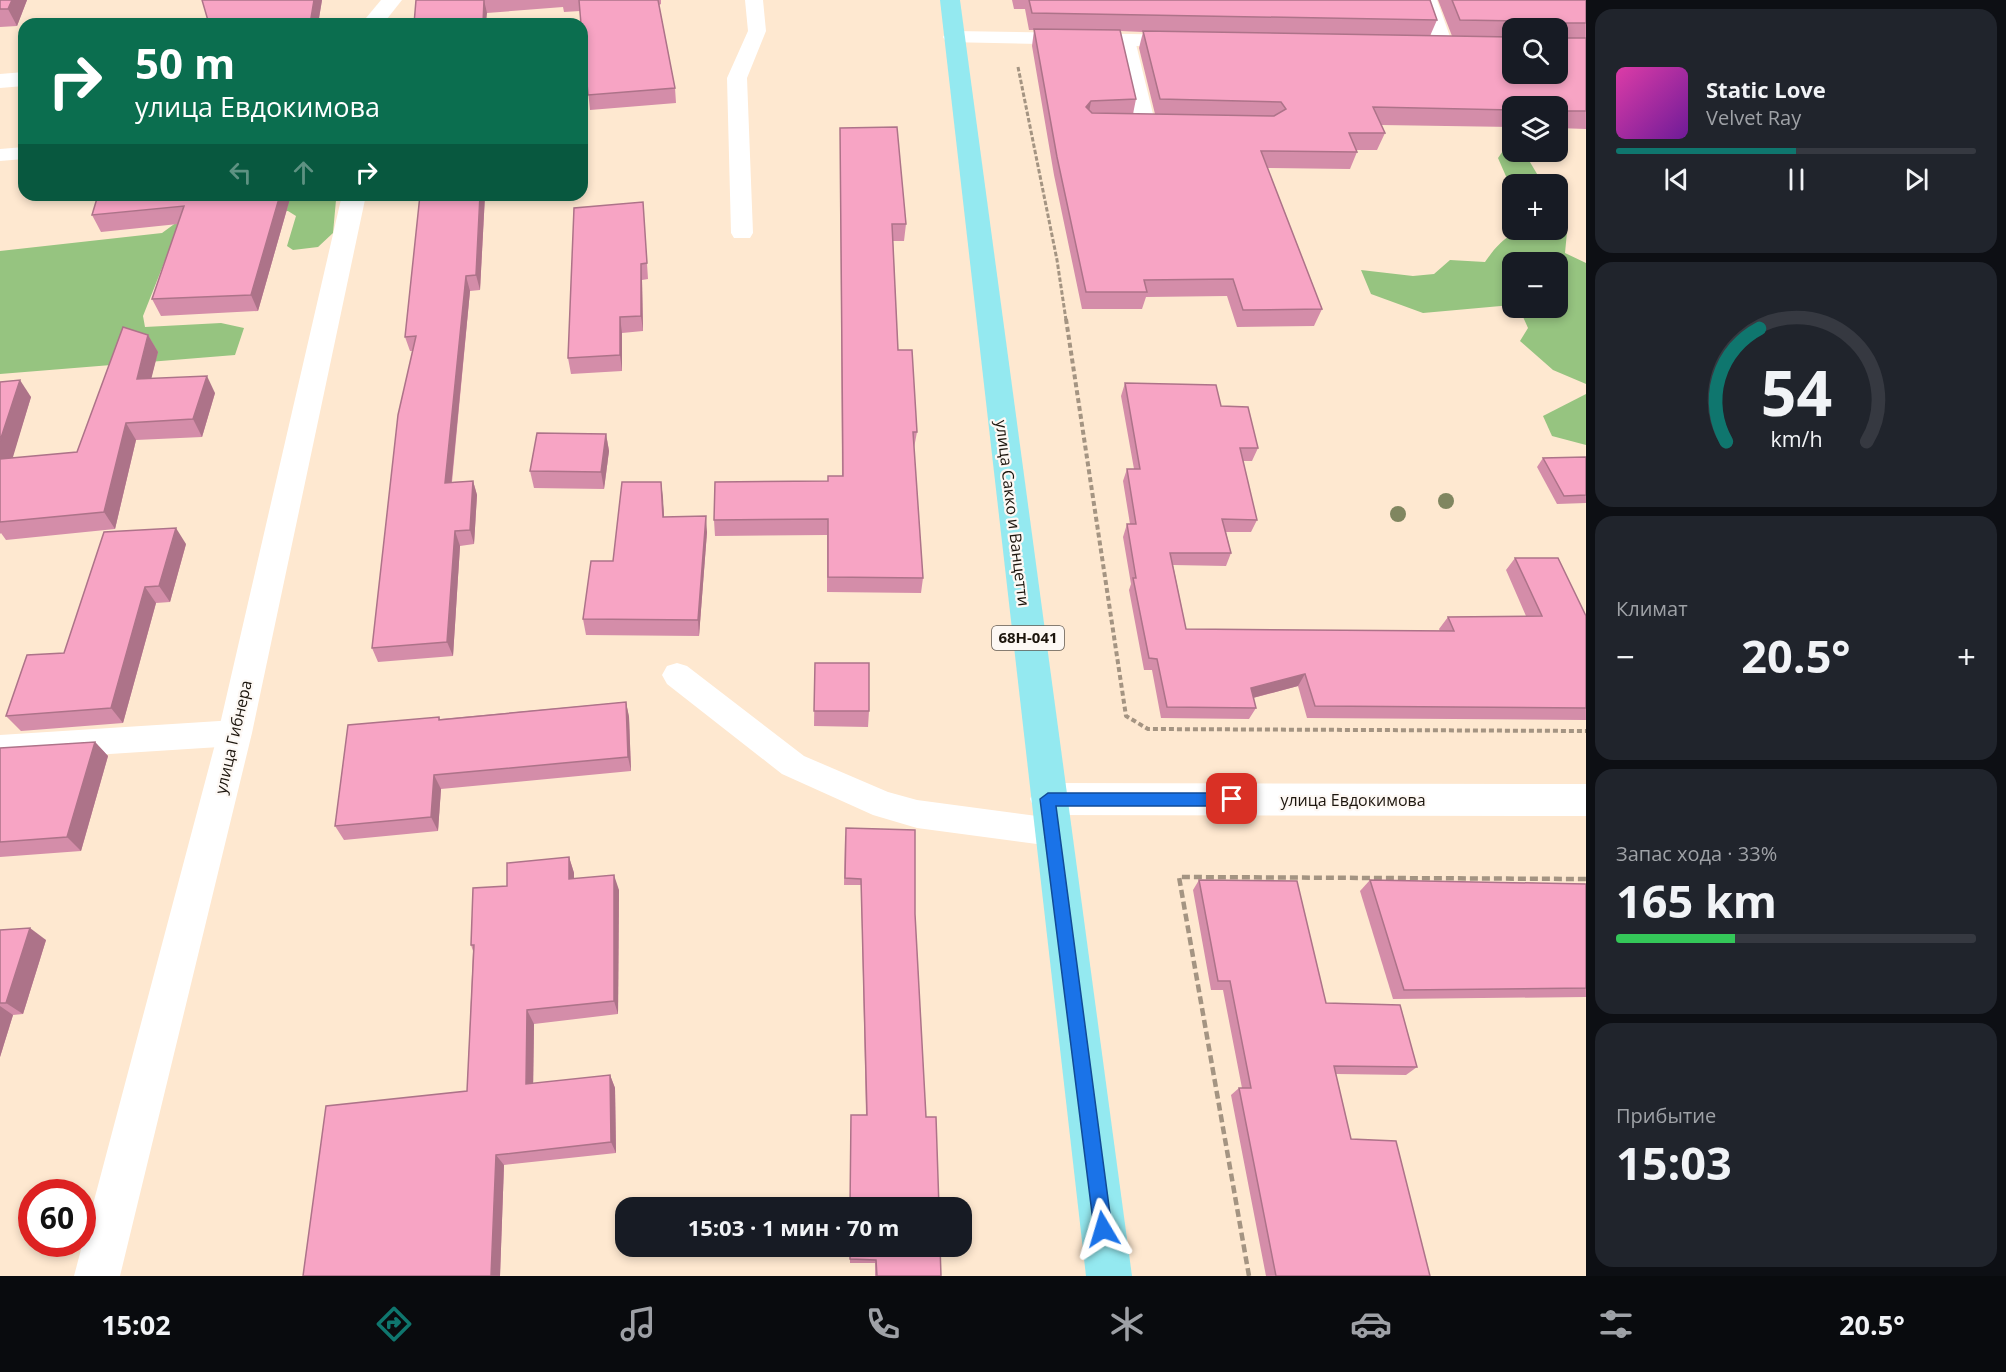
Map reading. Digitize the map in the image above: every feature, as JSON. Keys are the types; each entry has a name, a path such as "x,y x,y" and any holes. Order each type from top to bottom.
{"main road":[{"name":"улица Сакко и Ванцетти","path":"950,0 1109,1276"}],"street":[{"path":"376,18 390,0"},
{"path":"954,37 1209,41"},
{"path":"1420,45 1467,45"},
{"path":"0,81 18,80"},
{"name":"улица Гибнера","path":"97,1276 235,733 353,201"},
{"name":"улица Евдокимова","path":"1050,815 1586,800"}],"lane":[{"path":"742,233 737,78 757,31 754,0"},
{"path":"1428,0 1444,45"},
{"path":"1126,40 1146,124"},
{"path":"1126,124 1191,124"},
{"path":"0,154 18,153"},
{"path":"677,675 793,765 884,805 917,814 1050,815"},
{"path":"0,748 235,733"}],"path":[{"path":"1017,62 1057,260 1126,716 1148,729 1586,731"},
{"path":"1249,1276 1179,877 1586,879"}],"green space":[{"path":"1502,152 1502,162 1530,162 1537,174 1505,174 1498,158"},
{"path":"212,201 336,201 333,233 318,247 293,250 287,246 296,216 288,211 258,211 166,258 143,316 145,327 221,323 244,328 235,355 0,374 0,251 162,233 188,214"},
{"path":"1504,240 1566,240 1565,252 1502,252 1502,306 1423,313 1371,294 1361,270 1413,276 1434,274 1450,260 1485,262"},
{"path":"1568,254 1586,263 1586,384 1553,370 1520,341 1528,328 1524,318 1568,318"},
{"path":"1586,394 1586,445 1552,436 1543,416"}],"building":[{"path":"0,0 12,0 8,9 0,9"},
{"path":"202,0 314,0 311,18 207,18"},
{"path":"416,0 484,0 483,18 414,18"},
{"path":"579,0 658,0 675,88 588,95 588,18 580,18"},
{"path":"1029,0 1430,0 1437,20 1032,13"},
{"path":"1452,0 1586,0 1586,23 1568,23 1568,18 1460,20"},
{"path":"1034,29 1120,30 1136,99 1091,101 1086,107 1092,113 1274,116 1286,109 1281,102 1160,99 1143,31 1502,37 1502,84 1568,84 1568,38 1586,38 1586,111 1568,111 1568,96 1502,96 1502,110 1373,107 1385,133 1349,133 1357,152 1261,151 1322,309 1243,310 1233,279 1144,280 1147,292 1086,292 1057,157"},
{"path":"897,127 906,224 892,224 898,350 912,350 917,432 913,432 923,578 828,577 828,519 714,520 715,482 828,481 828,476 843,476 840,128"},
{"path":"96,201 278,201 251,295 152,299 184,206 92,215"},
{"path":"419,201 480,201 476,275 466,276 445,483 473,481 470,530 455,531 447,642 372,648 398,415 416,336 405,337"},
{"path":"643,202 647,263 641,264 641,316 620,317 620,355 568,358 574,208"},
{"path":"123,327 148,335 137,379 207,376 193,419 126,423 104,512 0,522 0,459 77,452"},
{"path":"20,380 0,441 0,382"},
{"path":"1125,383 1216,385 1221,406 1248,407 1258,448 1240,448 1257,520 1222,519 1231,553 1170,553 1186,629 1454,631 1448,617 1542,616 1515,558 1558,558 1586,616 1586,708 1315,706 1305,674 1251,688 1256,708 1167,707 1157,659 1149,658 1133,578 1136,578 1127,524 1136,524 1127,469 1140,469"},
{"path":"537,433 606,434 601,472 530,471"},
{"path":"1586,457 1586,495 1564,496 1543,458"},
{"path":"622,482 661,482 663,517 706,516 698,620 583,619 591,561 613,561"},
{"path":"176,528 159,586 145,587 111,708 6,716 27,655 64,653 104,532"},
{"path":"815,663 869,663 869,711 814,711"},
{"path":"626,702 628,757 434,775 431,817 335,826 348,725 439,717 439,720"},
{"path":"95,742 67,837 0,842 0,748"},
{"path":"846,828 915,830 915,914 926,1117 936,1117 939,1197 850,1197 851,1115 867,1115 861,879 845,878"},
{"path":"569,857 569,879 614,875 614,1001 527,1010 526,1084 610,1075 611,1142 496,1155 491,1276 303,1276 326,1106 467,1091 474,945 471,945 473,888 507,886 507,863"},
{"path":"1199,880 1297,881 1326,1003 1400,1005 1417,1067 1334,1066 1351,1139 1396,1141 1430,1276 1276,1276 1239,1088 1251,1088 1230,981 1218,981"},
{"path":"1370,880 1586,884 1586,988 1404,990"},
{"path":"30,928 6,1003 0,1003 0,930"},
{"path":"850,1257 940,1257 941,1276 877,1276 876,1260 850,1259"}],"route":[{"path":"1103,1229 1048,799 1232,799"}]}
